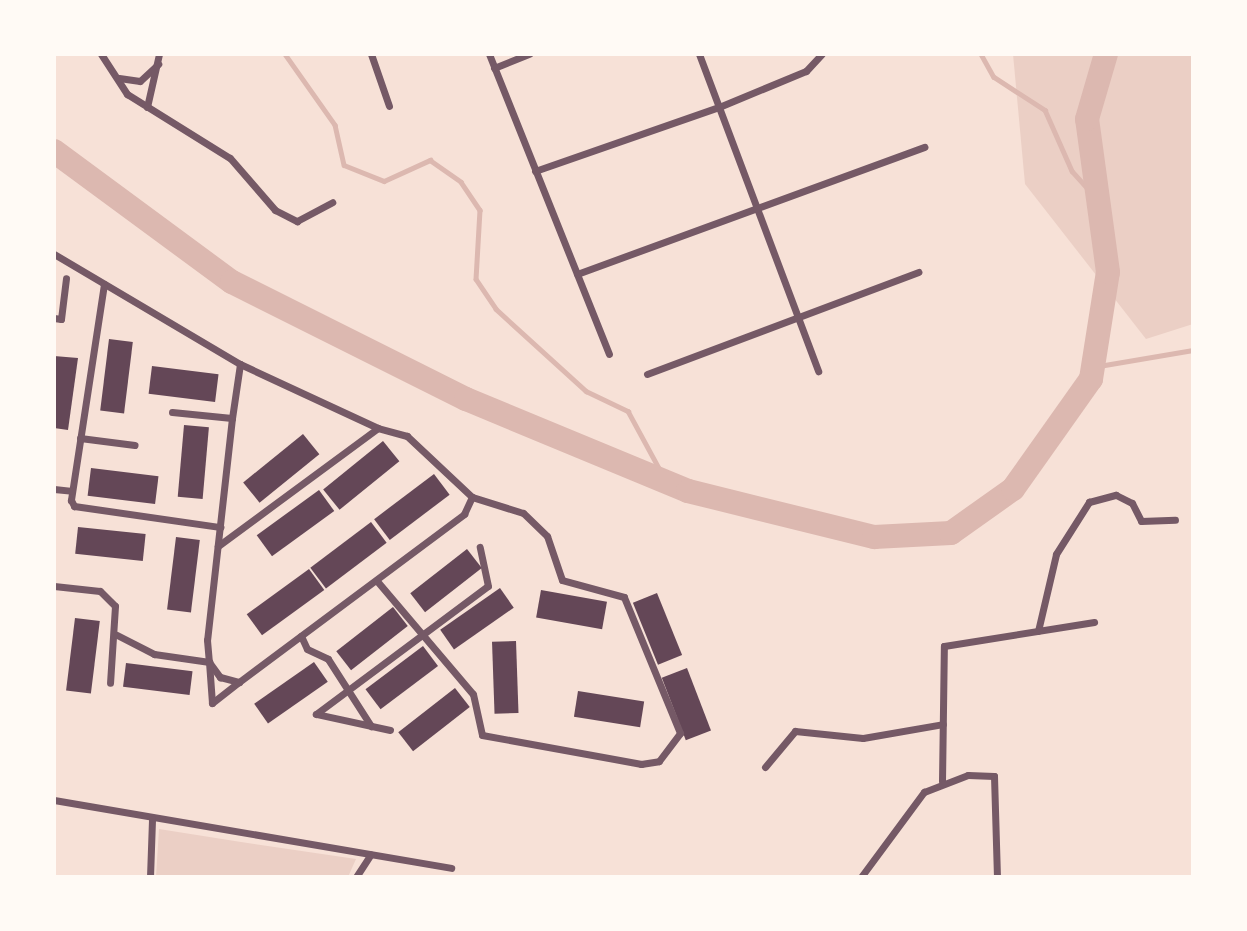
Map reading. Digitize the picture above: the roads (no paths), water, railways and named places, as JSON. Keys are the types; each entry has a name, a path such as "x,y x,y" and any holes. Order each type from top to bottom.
{"street":[{"path":"101,54 116,76 147,107 238,164 275,210 297,221 332,202"},
{"path":"147,107 159,54"},
{"path":"371,54 389,106"},
{"path":"489,54 609,354"},
{"path":"494,68 529,54"},
{"path":"699,54 818,372"},
{"path":"535,170 719,107 806,71 822,54"},
{"path":"116,76 140,81 158,64"},
{"path":"577,274 759,211 924,147"},
{"path":"54,254 240,364 377,428 407,436 472,497 523,513 547,536 562,580 624,597 680,733 659,761 641,764 482,735 473,694 377,581"},
{"path":"647,374 919,272"},
{"path":"54,318 61,319 66,278"},
{"path":"104,284 72,491 74,506 220,527"},
{"path":"240,364 218,546 209,662 212,703 464,514 472,497"},
{"path":"172,412 232,418"},
{"path":"218,546 377,428"},
{"path":"80,438 135,444"},
{"path":"54,489 72,491"},
{"path":"1038,631 1056,554 1090,502 1116,495 1132,503 1141,521 1175,520"},
{"path":"390,730 316,714 488,586 480,547"},
{"path":"54,586 108,596 119,620 110,683"},
{"path":"942,781 944,646 1094,622"},
{"path":"117,635 154,654 209,662 220,677 239,682"},
{"path":"301,636 307,649 328,659 371,726"},
{"path":"765,767 795,730 863,738 943,724"},
{"path":"861,877 924,792 942,781 994,776 997,877"},
{"path":"54,800 152,819 451,868"},
{"path":"150,877 152,819"},
{"path":"356,877 370,854"}],"waterway":[{"path":"285,54 335,125 344,165 384,181 430,160 461,182 480,210 476,279 496,309 586,391 628,411 666,481"},
{"path":"981,54 994,77 1045,110 1072,171 1098,200"},
{"path":"54,151 232,282 466,399 688,491 874,537 951,533 1013,489 1091,379 1108,272 1087,119 1106,54"},
{"path":"1093,367 1193,350"}]}
